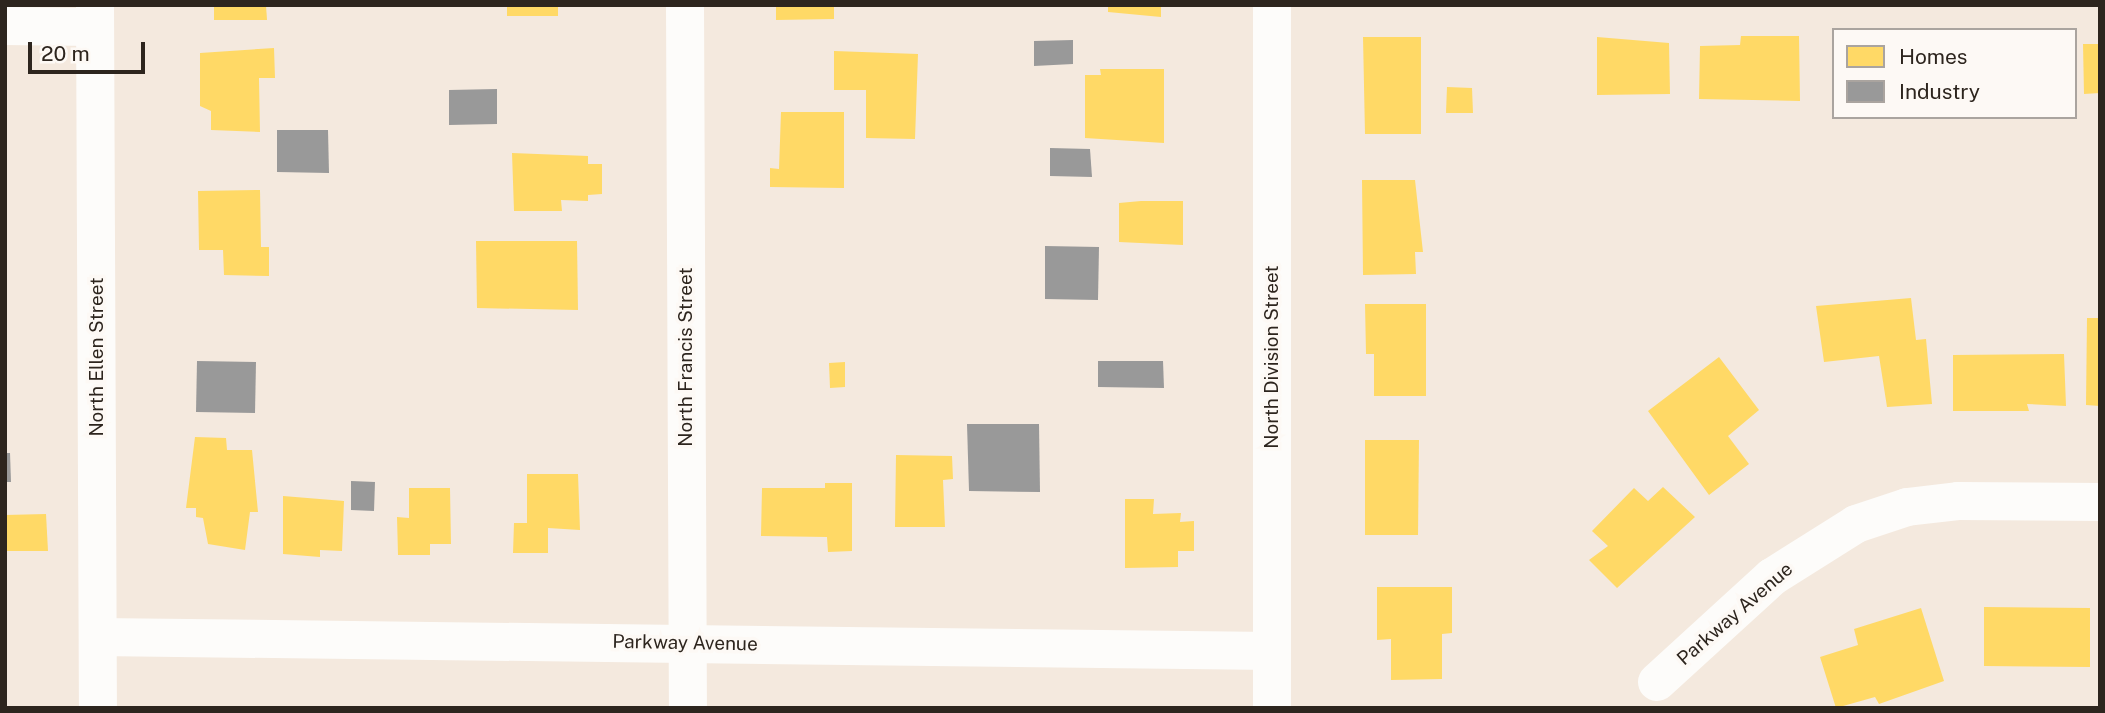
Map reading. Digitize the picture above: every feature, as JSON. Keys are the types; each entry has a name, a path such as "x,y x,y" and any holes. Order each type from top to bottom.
{"street":[{"name":"North Francis Street","path":"685,5 688,708"},
{"name":"North Division Street","path":"1272,5 1272,708"},
{"path":"5,26 95,16"},
{"name":"North Ellen Street","path":"95,16 99,708"},
{"name":"Parkway Avenue","path":"1657,682 1772,577 1856,524 1907,507 1958,501 2100,502"},
{"name":"Parkway Avenue","path":"98,637 1272,651"}],"building: Homes":[{"path":"214,5 266,5 267,20 214,20"},
{"path":"507,5 558,5 558,16 507,16"},
{"path":"776,5 834,5 834,19 776,20"},
{"path":"1108,5 1161,5 1161,17 1108,12"},
{"path":"1741,36 1799,36 1800,101 1699,99 1700,46 1740,45"},
{"path":"1363,37 1421,37 1421,134 1365,134"},
{"path":"1597,37 1669,43 1670,94 1597,95"},
{"path":"2083,44 2100,44 2100,93 2084,94"},
{"path":"274,48 275,78 259,78 260,132 211,130 211,111 200,106 200,53"},
{"path":"834,51 918,54 915,139 866,138 866,90 834,90"},
{"path":"1100,69 1164,69 1164,143 1085,138 1085,75 1101,75"},
{"path":"1447,87 1472,88 1473,113 1446,113"},
{"path":"781,112 844,112 844,188 770,187 770,168 779,169"},
{"path":"512,153 588,156 588,164 602,164 602,194 588,195 588,201 561,200 562,211 514,211"},
{"path":"1362,180 1415,180 1423,252 1415,252 1416,274 1363,275"},
{"path":"260,190 261,247 269,247 269,276 224,275 223,250 199,250 198,191"},
{"path":"1183,201 1183,245 1119,242 1119,203"},
{"path":"476,241 577,241 578,310 477,308"},
{"path":"1911,298 1916,340 1926,339 1932,404 1887,407 1879,356 1824,362 1816,306"},
{"path":"1365,304 1426,304 1426,396 1374,396 1374,354 1366,354"},
{"path":"2087,318 2100,318 2100,406 2086,405"},
{"path":"2064,354 2066,406 2027,404 2029,411 1953,411 1953,355"},
{"path":"1719,357 1759,410 1728,436 1749,464 1709,495 1648,411"},
{"path":"845,362 845,387 830,388 829,363"},
{"path":"195,437 226,438 227,450 252,450 258,512 250,512 245,550 208,544 203,518 196,517 196,508 186,508"},
{"path":"1365,440 1419,440 1418,535 1365,535"},
{"path":"896,455 952,456 953,479 943,480 945,527 895,527"},
{"path":"527,474 578,474 580,530 548,528 548,553 513,553 514,523 527,523"},
{"path":"825,483 852,483 852,551 828,552 827,537 761,536 762,488 825,488"},
{"path":"1663,487 1695,517 1617,588 1589,560 1608,546 1592,531 1634,488 1648,501"},
{"path":"409,488 450,488 451,544 430,544 430,555 398,555 397,517 409,518"},
{"path":"283,496 344,501 342,551 320,550 320,557 283,554"},
{"path":"1125,499 1154,499 1153,514 1181,513 1180,522 1194,521 1194,551 1178,551 1178,567 1125,568"},
{"path":"46,514 48,551 5,551 5,515"},
{"path":"1377,587 1452,587 1452,633 1442,634 1442,679 1391,680 1391,639 1377,640"},
{"path":"1984,607 2090,608 2090,667 1984,666"},
{"path":"1921,608 1944,681 1879,704 1875,697 1836,708 1820,657 1858,645 1854,629"}],"building: Industry":[{"path":"1073,40 1073,64 1034,66 1034,41"},
{"path":"497,89 497,124 449,125 449,90"},
{"path":"277,130 328,130 329,173 277,172"},
{"path":"1050,148 1090,149 1092,177 1050,176"},
{"path":"1045,246 1099,247 1098,300 1045,299"},
{"path":"197,361 256,362 255,413 196,412"},
{"path":"1098,361 1163,361 1164,388 1098,387"},
{"path":"967,424 1039,424 1040,492 969,491"},
{"path":"5,453 10,453 11,482 5,482"},
{"path":"351,481 375,482 374,511 351,510"}]}
